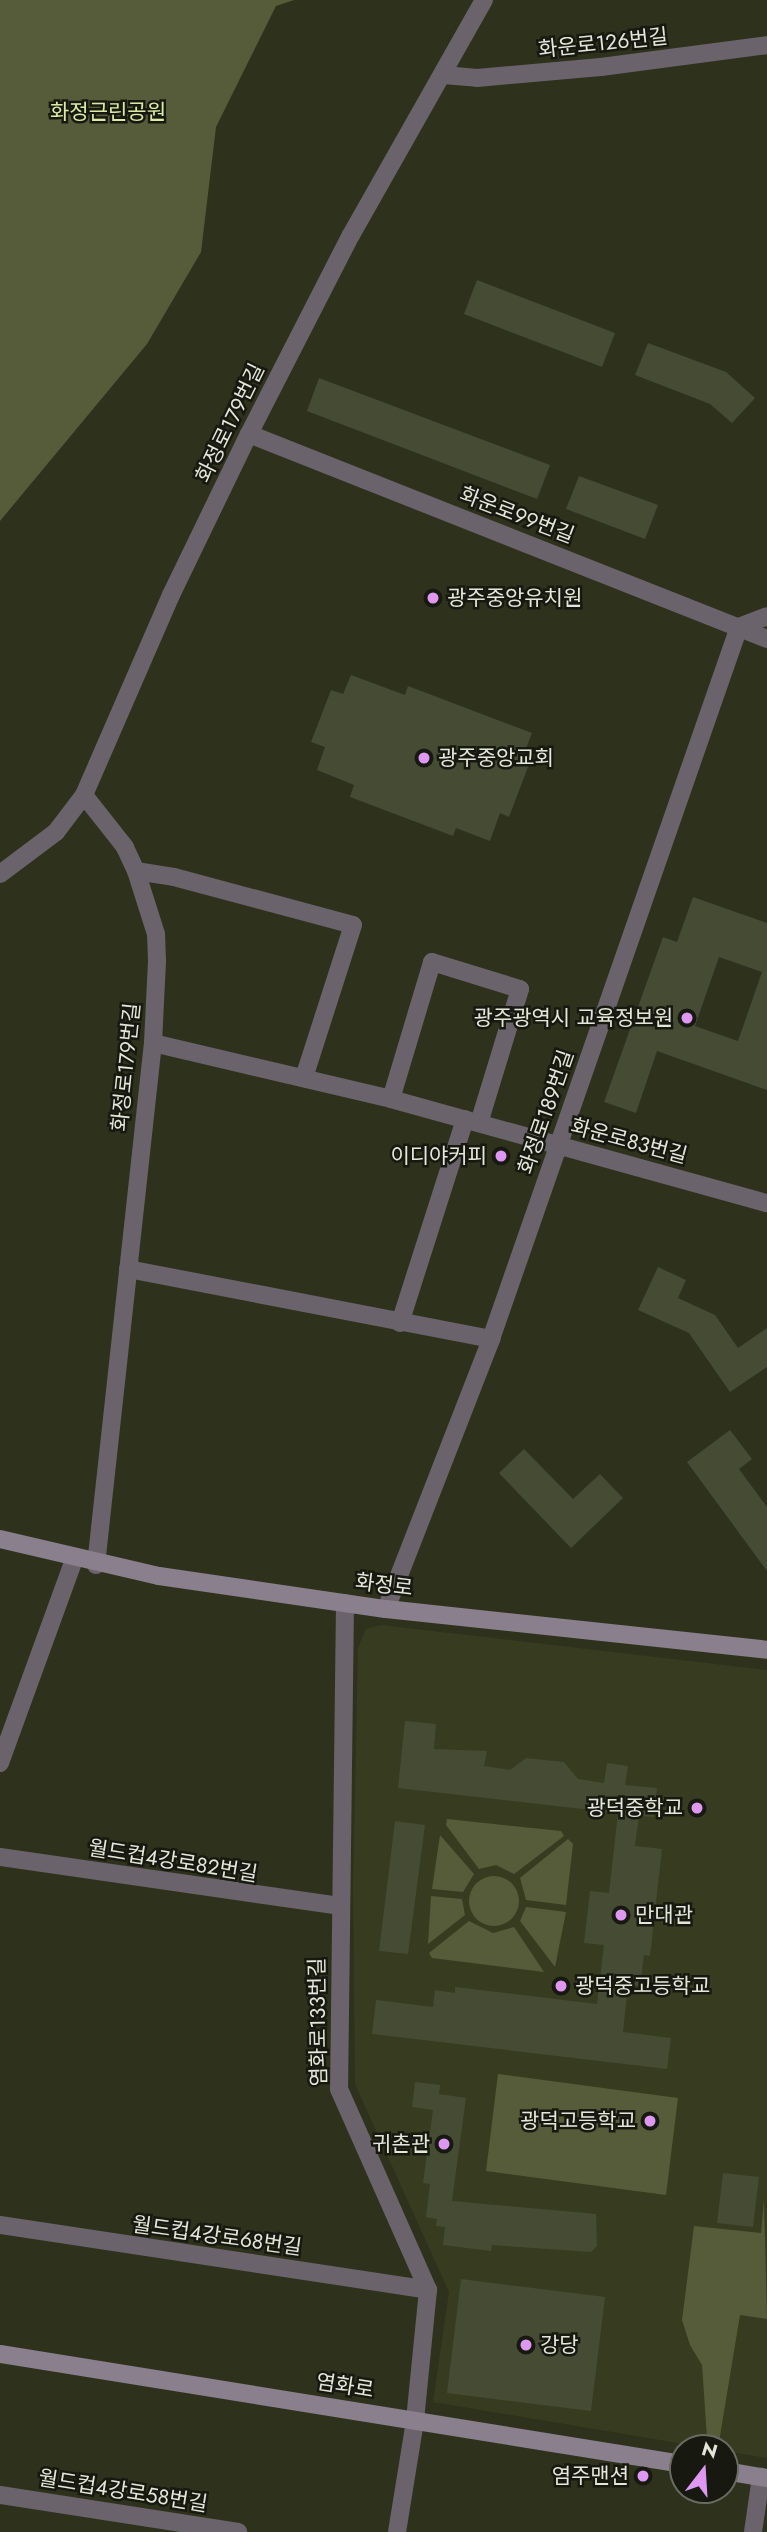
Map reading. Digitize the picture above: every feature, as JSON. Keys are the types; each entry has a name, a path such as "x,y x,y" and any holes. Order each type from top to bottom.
{"street":[{"name":"화정로179번길","path":"96,1565 153,1043 156,934 136,871 125,847 84,795 171,595 249,434 351,235 444,75 484,0"},
{"name":"화운로126번길","path":"444,75 477,78 601,67 767,46"},
{"name":"화운로99번길","path":"249,434 767,639"},
{"path":"739,627 767,616"},
{"name":"화정로189번길","path":"386,1608 491,1339 739,627"},
{"path":"0,874 56,832 84,795"},
{"path":"136,871 174,877 353,925 304,1078"},
{"path":"391,1099 432,962 520,989 400,1323"},
{"name":"화운로83번길","path":"153,1043 391,1099 767,1203"},
{"path":"128,1269 491,1339"},
{"name":"화정로","path":"0,1539 96,1565 345,1603 767,1650"},
{"path":"0,1763 74,1560"},
{"name":"염화로133번길","path":"345,1603 339,1906 339,2089 428,2290 415,2421 397,2532"},
{"name":"월드컵4강로82번길","path":"0,1857 339,1906"},
{"name":"월드컵4강로68번길","path":"0,2225 428,2290"},
{"name":"염화로","path":"0,2354 669,2462"},
{"path":"739,2474 764,2478 752,2532"},
{"name":"월드컵4강로58번길","path":"0,2496 239,2532"}],"shaded area":[{"name":"광덕중고등학교","path":"381,1625 767,1670 767,2458 739,2453 739,2434 669,2434 669,2442 433,2402 449,2292 355,2084 353,1888 358,1648 366,1629"}],"green space":[{"name":"화정근린공원","path":"0,0 294,0 276,6 216,127 201,252 147,344 0,521"},
{"path":"447,1819 561,1831 564,1836 514,1874 496,1865 479,1869 446,1825"},
{"path":"440,1835 474,1874 463,1892 432,1889"},
{"path":"568,1839 573,1844 566,1905 526,1900 520,1878"},
{"path":"494,1876 512,1883 519,1901 512,1919 494,1926 476,1919 469,1901 476,1883"},
{"path":"431,1896 462,1899 465,1915 428,1944"},
{"path":"526,1907 566,1912 555,1967 520,1921"},
{"path":"469,1921 493,1933 514,1927 544,1972 432,1958 429,1953"},
{"path":"498,2074 678,2098 666,2195 486,2171"},
{"path":"764,2199 767,2319 740,2315 720,2434 707,2434 702,2365 690,2345 682,2320 694,2226 761,2233"}],"building":[{"path":"477,280 615,333 602,367 464,314"},
{"path":"648,343 726,372 755,398 732,423 710,404 635,375"},
{"path":"319,378 550,465 537,499 307,411"},
{"path":"579,476 658,505 645,539 566,509"},
{"name":"광주중앙교회","path":"351,675 405,695 408,686 532,733 523,756 531,759 509,817 500,813 490,841 456,828 453,836 350,797 354,785 317,770 325,747 311,742 331,690 343,694"},
{"path":"693,897 767,923 767,1090 657,1051 636,1113 604,1102 663,937 677,942","holes":["719,957 762,972 738,1041 695,1026"]},
{"path":"658,1267 686,1280 678,1298 715,1315 738,1348 767,1328 767,1367 730,1392 689,1333 638,1310"},
{"path":"730,1430 752,1459 739,1469 767,1507 767,1571 687,1462"},
{"path":"524,1449 573,1499 600,1474 623,1498 571,1548 499,1473"},
{"path":"405,1721 436,1724 434,1749 487,1751 484,1766 510,1770 526,1758 564,1762 578,1779 604,1783 607,1763 628,1766 625,1785 657,1788 654,1817 639,1816 635,1846 662,1849 650,1956 644,1955 640,1986 628,1984 623,2032 671,2038 667,2069 372,2034 376,2000 433,2007 435,1990 455,1993 455,1987 597,2004 604,1945 584,1943 590,1891 609,1893 618,1813 398,1788"},
{"path":"395,1821 425,1825 408,1954 379,1951"},
{"path":"415,2082 440,2085 439,2094 466,2098 452,2201 596,2214 597,2246 591,2252 492,2245 491,2251 443,2245 445,2227 436,2226 437,2219 426,2217 430,2184 423,2183 433,2110 412,2107"},
{"path":"723,2173 759,2177 753,2227 717,2223"},
{"name":"강당","path":"461,2279 605,2297 591,2411 447,2393"}],"place":[{"name":"광주중앙유치원","path":"433,598"},
{"name":"광주중앙교회","path":"424,758"},
{"name":"광주광역시 교육정보원","path":"687,1018"},
{"name":"이디야커피","path":"501,1156"},
{"name":"광덕중학교","path":"697,1808"},
{"name":"만대관","path":"621,1915"},
{"name":"광덕중고등학교","path":"561,1986"},
{"name":"광덕고등학교","path":"650,2121"},
{"name":"귀촌관","path":"444,2144"},
{"name":"강당","path":"526,2345"},
{"name":"염주맨션","path":"643,2476"}]}
